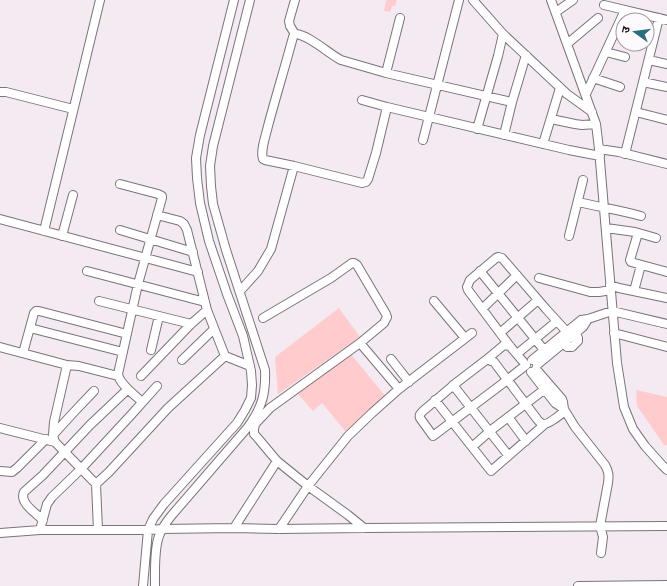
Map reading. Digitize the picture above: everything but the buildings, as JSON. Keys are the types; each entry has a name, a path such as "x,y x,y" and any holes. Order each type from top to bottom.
{"street":[{"path":"44,231 100,0"},
{"path":"143,586 148,530 153,519 164,504 237,423 246,410 251,398 252,385 250,366 243,336 209,241 200,203 196,158 200,135 234,0"},
{"path":"154,586 156,544 162,529 172,515 248,427 260,408 264,395 265,370 226,250 213,204 210,166 213,146 250,0"},
{"path":"295,0 289,24 295,34 306,37 334,57 386,73 512,102"},
{"path":"423,140 459,0"},
{"path":"473,0 503,34 560,88 592,112"},
{"path":"551,0 596,124 614,333 624,407 633,429 645,446 667,470"},
{"path":"556,12 573,0"},
{"path":"604,5 663,19 649,60 625,154"},
{"path":"586,94 625,10"},
{"path":"386,73 400,18"},
{"path":"567,44 598,18"},
{"path":"295,34 276,95 262,153 263,159 362,183 366,182 376,153 386,107"},
{"path":"477,129 503,34"},
{"path":"606,52 625,57"},
{"path":"504,135 526,55"},
{"path":"649,60 667,64"},
{"path":"593,78 620,86"},
{"path":"643,82 667,87"},
{"path":"543,144 560,88"},
{"path":"0,92 6,92 74,109"},
{"path":"362,100 569,150 625,154 667,164"},
{"path":"636,112 667,120"},
{"path":"551,119 582,125 596,124"},
{"path":"240,291 258,271 271,249 294,166"},
{"path":"569,236 583,180"},
{"path":"118,376 138,284 162,200 162,196 158,194 120,184"},
{"path":"62,236 73,195"},
{"path":"578,202 641,216"},
{"path":"157,216 184,224 193,252 207,310 225,356 250,366"},
{"path":"0,219 198,272"},
{"path":"606,228 638,233 656,238"},
{"path":"120,230 193,252"},
{"path":"638,233 630,260 631,262 667,272"},
{"path":"564,410 562,399 533,366 517,354 510,346 468,290 467,287 470,280 496,258 502,258 557,321 573,331"},
{"path":"263,318 331,278 352,263 357,265 386,314 387,317 384,323 360,343 270,408 255,424 254,429 254,434 277,460 308,486 364,528"},
{"path":"634,291 641,265"},
{"path":"480,271 544,350"},
{"path":"86,272 205,302"},
{"path":"482,309 517,276"},
{"path":"539,278 590,292 599,292 610,287 667,298"},
{"path":"500,333 538,300"},
{"path":"98,301 191,324"},
{"path":"279,529 308,486 348,436 399,389 469,335 434,301"},
{"path":"141,376 191,324 207,310"},
{"path":"23,353 34,313 36,311 127,334"},
{"path":"533,366 544,350 585,324 588,319 612,311 667,324"},
{"path":"151,350 159,316"},
{"path":"517,354 557,321"},
{"path":"30,328 123,352"},
{"path":"182,360 214,329"},
{"path":"510,346 504,345 453,385 420,414 420,418 433,436 507,380 533,366 563,343 573,331"},
{"path":"614,333 667,347"},
{"path":"360,343 399,389"},
{"path":"0,347 118,376 128,389 142,402"},
{"path":"96,484 168,408 198,379 225,356"},
{"path":"391,359 409,382"},
{"path":"486,360 494,362 540,423 545,424"},
{"path":"51,439 67,364"},
{"path":"533,366 545,389 555,403 564,410 608,470 609,476 600,526 603,537 601,553"},
{"path":"453,385 508,455"},
{"path":"40,530 47,504 52,497 81,469 157,386"},
{"path":"43,520 27,506 22,495 90,425 128,389"},
{"path":"472,447 490,431 545,389"},
{"path":"0,471 12,472 17,468 51,439 94,391"},
{"path":"435,400 491,471 545,424 564,410"},
{"path":"508,417 526,441"},
{"path":"0,428 51,439 96,484 98,530"},
{"path":"234,528 277,460"},
{"path":"0,534 40,530 667,526"},
{"path":"578,586 667,585"}],"shaded area":[{"path":"387,0 397,0 395,6 392,6 390,12 384,11"},
{"path":"339,308 360,337 278,394 275,357"},
{"path":"349,352 387,398 346,432 322,403 313,411 298,394"},
{"path":"636,390 667,397 667,445 664,445 637,406"}]}
